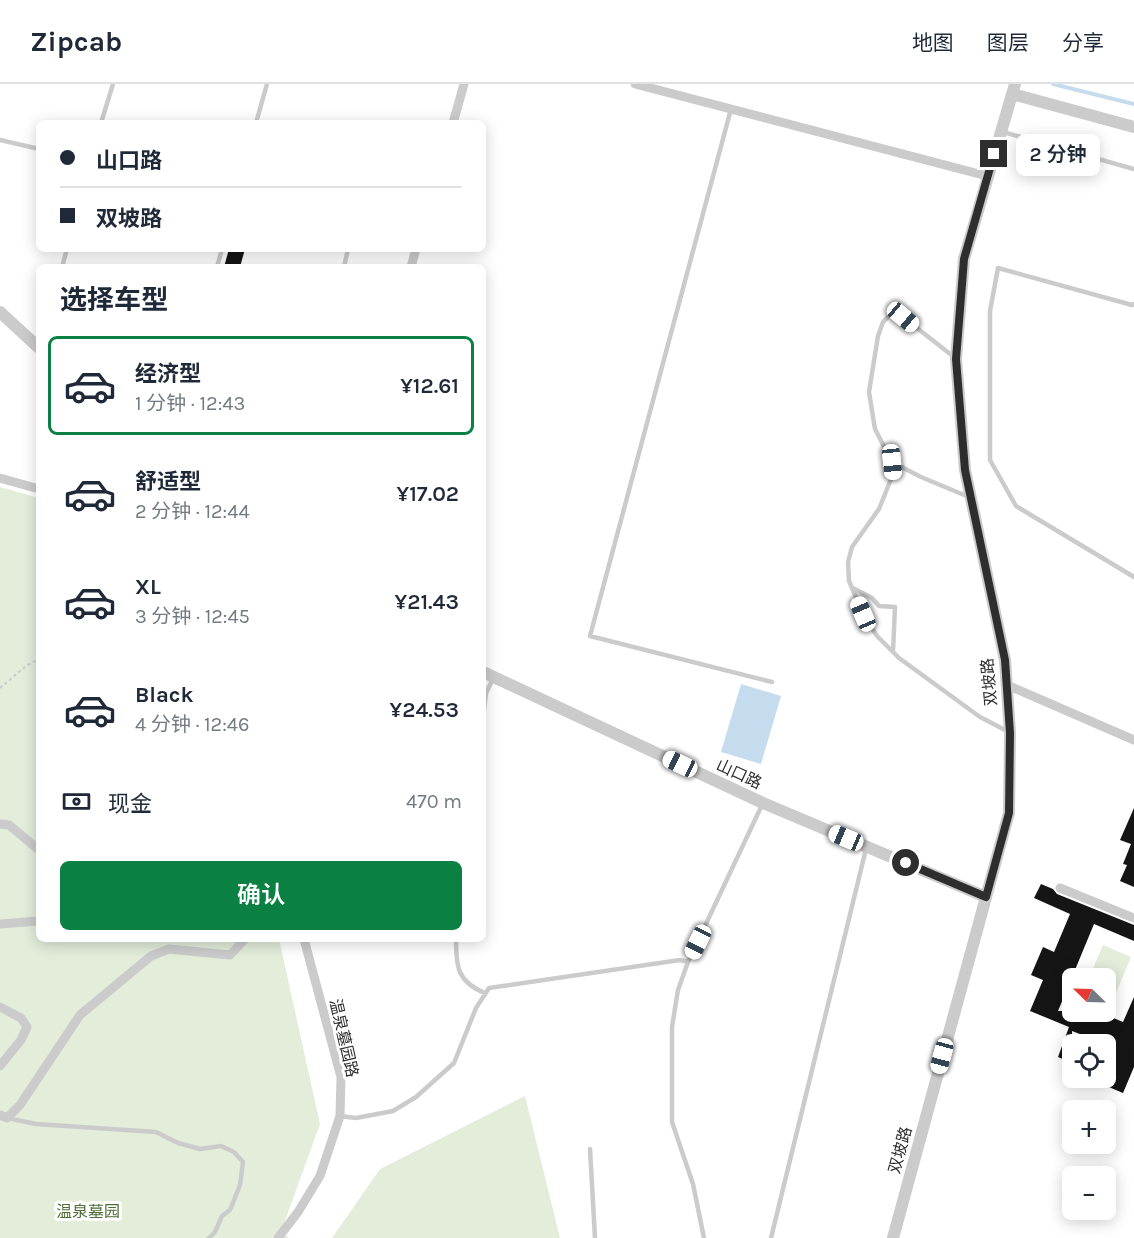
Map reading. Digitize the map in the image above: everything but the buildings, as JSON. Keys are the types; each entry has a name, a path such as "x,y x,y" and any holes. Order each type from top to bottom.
{"street":[{"path":"454,120 464,84"},
{"path":"635,84 987,176"},
{"path":"1013,89 1134,127"},
{"name":"双坡路","path":"893,1238 1009,813 1010,733 1005,660 965,470 956,359 964,259 1013,89"},
{"path":"0,312 36,345"},
{"path":"0,478 36,488"},
{"name":"山口路","path":"488,675 763,803 986,897"},
{"path":"1007,685 1134,740"},
{"path":"0,824 9,825 36,848"},
{"path":"1060,888 1134,918"},
{"path":"0,924 11,921 36,921"},
{"path":"3,1117 21,1105 80,1015 151,956 169,949 230,955 242,942"},
{"name":"温泉墓园路","path":"278,1238 298,1212 320,1176 340,1116 341,1077 305,942"},
{"path":"0,1007 21,1018 27,1027 21,1041 0,1066"}],"lane":[{"path":"102,120 113,84"},
{"path":"257,120 267,84"},
{"path":"731,109 590,636 772,682"},
{"path":"1000,131 1134,170"},
{"path":"0,140 36,148"},
{"path":"1134,304 1132,306 998,268 990,322 990,459 1016,506 1134,577"},
{"path":"956,359 903,317 889,316 884,322 878,336 869,392 875,429 892,462 893,474 879,510 852,548 848,562 849,580 863,614 877,636 937,687 980,717 1010,733"},
{"path":"892,462 971,498"},
{"path":"853,588 872,598 879,606 895,607 893,651"},
{"path":"486,693 488,675"},
{"path":"704,1238 693,1184 672,1122 672,1028 678,990 688,962 763,803"},
{"path":"771,1238 867,847"},
{"path":"456,942 456,962 459,974 475,988 485,993"},
{"path":"340,1116 356,1118 393,1111 416,1097 454,1063 476,1008 489,988 680,960 688,962"},
{"path":"3,1117 36,1124 156,1132 178,1143 200,1149 221,1146 234,1152 243,1162 240,1185 230,1210 222,1216 215,1232 209,1238"},
{"path":"590,1149 595,1238"}],"path":[{"path":"0,688 36,661"}],"green space":[{"name":"温泉墓园","path":"0,487 36,497 36,942 280,942 320,1124 281,1232 289,1238 0,1238"},
{"path":"1103,945 1131,957 1116,993 1116,968 1093,968"},
{"path":"525,1096 560,1238 332,1238 380,1169"}],"water":[{"path":"741,684 781,696 761,764 721,752"}],"waterway":[{"path":"1053,84 1134,104"}],"route":[{"path":"906,863 986,897 1009,813 1010,733 1005,660 965,470 956,359 964,259 994,154"}]}
